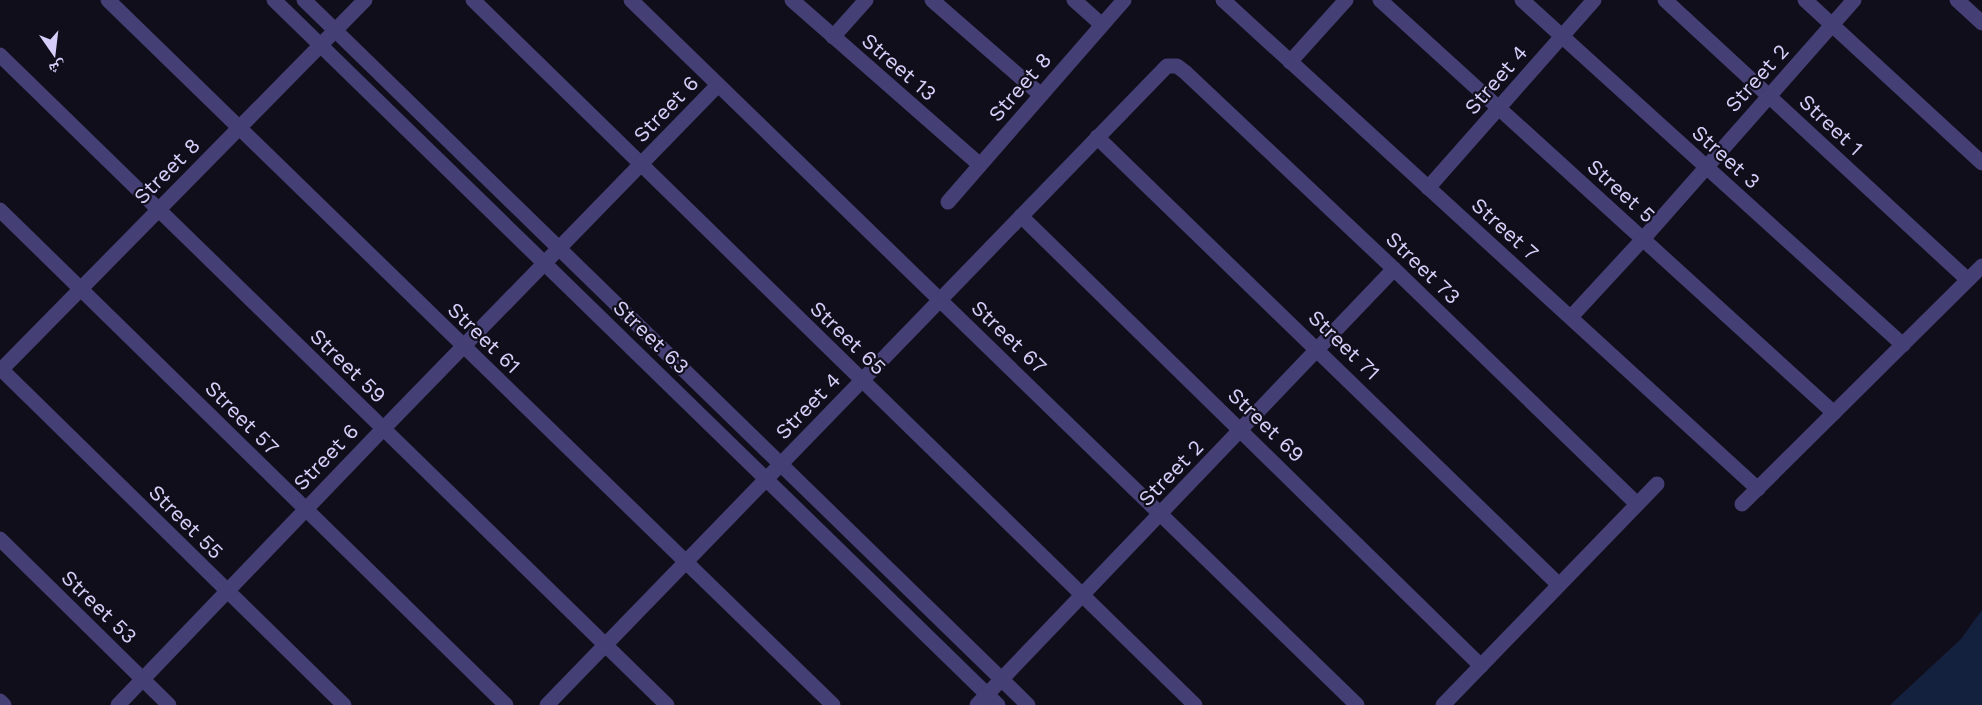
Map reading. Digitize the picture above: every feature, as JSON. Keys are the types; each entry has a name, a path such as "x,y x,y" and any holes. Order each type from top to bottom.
{"street":[{"name":"Street 61","path":"108,0 833,705"},
{"name":"Street 63","path":"274,0 767,478 988,702"},
{"name":"Street 63","path":"304,0 1028,705"},
{"name":"Street 8","path":"0,370 365,0"},
{"name":"Street 65","path":"473,0 1195,705"},
{"name":"Street 67","path":"631,0 1357,705"},
{"name":"Street 13","path":"792,0 980,165"},
{"path":"833,37 866,0"},
{"path":"932,0 1041,95"},
{"path":"1074,0 1102,25"},
{"name":"Street 8","path":"948,202 1124,0"},
{"name":"Street 7","path":"1223,0 1758,489"},
{"path":"1290,62 1346,0"},
{"name":"Street 5","path":"1380,0 1834,413"},
{"name":"Street 3","path":"1522,0 1903,345"},
{"name":"Street 4","path":"1428,188 1594,0"},
{"name":"Street 1","path":"1665,0 1968,280"},
{"path":"1805,0 1982,163"},
{"name":"Street 2","path":"1571,317 1854,0"},
{"path":"1958,0 1982,23"},
{"name":"Street 59","path":"0,56 667,705"},
{"name":"Street 4","path":"547,705 1097,136 1167,66 1177,66"},
{"name":"Street 73","path":"1177,66 1394,269 1637,504"},
{"name":"Street 6","path":"118,705 382,429 718,86"},
{"name":"Street 71","path":"1097,136 1559,585"},
{"name":"Street 57","path":"0,210 506,705"},
{"name":"Street 69","path":"1021,216 1480,666"},
{"path":"1742,504 1982,266"},
{"name":"Street 2","path":"988,702 1002,679 1394,269"},
{"name":"Street 55","path":"0,370 344,705"},
{"path":"1443,705 1657,483"},
{"name":"Street 53","path":"0,539 169,705"},
{"path":"0,701 4,705"}],"water":[{"path":"1982,610 1982,705 1890,705 1961,639"}]}
